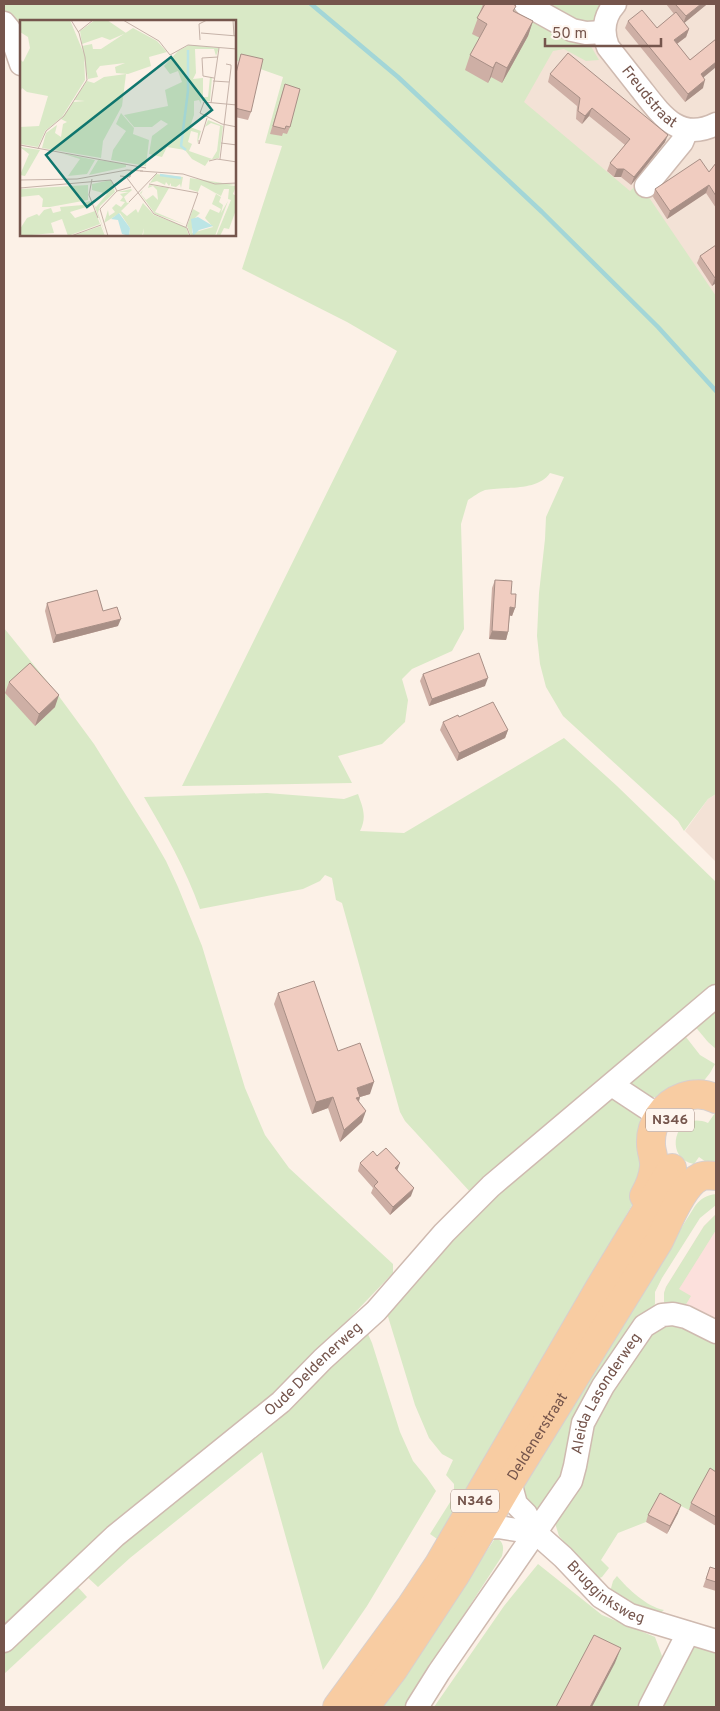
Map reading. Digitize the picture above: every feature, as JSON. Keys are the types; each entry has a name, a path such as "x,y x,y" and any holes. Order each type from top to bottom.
{"main road":[{"name":"N346","path":"692,1178 667,1161 663,1148 662,1122 670,1120 678,1113 694,1107 705,1108 712,1092"},
{"name":"Deldenerstraat","path":"365,1707 393,1670 436,1606 510,1482 660,1241 675,1208 692,1178"},
{"name":"Deldenerstraat","path":"337,1707 411,1606 439,1564 600,1287 692,1178"}],"street":[{"path":"525,4 572,30 586,33 604,32 607,16 615,4"},
{"path":"4,23 9,29 20,61"},
{"name":"Freudstraat","path":"604,32 608,47 661,115 675,125 687,130 700,130 716,124"},
{"name":"Freudstraat","path":"646,186 682,142 687,130"},
{"name":"Oude Deldenerweg","path":"4,1641 115,1536 280,1402 323,1359 376,1311 444,1233 491,1186 716,996"},
{"path":"612,1085 662,1122"},
{"name":"Aleida Lasonderweg","path":"536,1533 571,1481 583,1423 603,1386 644,1326 662,1315 673,1314 686,1317 716,1332"},
{"name":"Brugginksweg","path":"510,1482 516,1504 526,1514 536,1533 563,1556 601,1597 630,1616 716,1641"},
{"path":"417,1707 439,1672 536,1533 498,1527 483,1528"},
{"path":"650,1707 688,1633"}],"shaded area":[{"path":"340,4 716,4 716,386"},
{"path":"716,794 716,862 685,831 708,799"},
{"path":"716,1214 716,1342 664,1293 704,1226"}],"green space":[{"path":"4,4 503,4 570,38 589,43 599,60 586,61 564,49 553,51 524,102 630,191 640,182 716,296 716,794 708,799 684,831 678,821 563,716 546,687 540,664 537,636 539,593 546,517 564,477 550,473 544,479 529,486 485,490 468,500 461,524 464,629 452,651 412,669 402,679 408,700 405,722 382,744 338,756 352,783 182,786 397,351 347,322 242,269 282,146 265,143 283,77 236,60 236,20 20,20 20,51 4,13"},
{"path":"530,4 609,4 590,25"},
{"path":"4,628 58,695 94,744 166,861 202,946 245,1088 265,1135 289,1168 393,1264 393,1273 271,1400 4,1626"},
{"path":"564,738 617,786 716,882 716,985 472,1194 405,1121 400,1112 342,903 336,900 332,878 325,875 320,881 303,889 200,909 182,865 144,797 267,793 344,799 358,794 364,817 360,831 404,833"},
{"path":"716,1005 716,1049 693,1024"},
{"path":"682,1032 700,1055 715,1064 702,1083 657,1097 646,1097 634,1088 632,1078"},
{"path":"607,1093 638,1115 644,1126 644,1184 440,1541 430,1534 454,1496 454,1484 446,1475 453,1460 442,1454 429,1438 415,1405 386,1310 476,1212"},
{"path":"715,1113 716,1161 706,1162 699,1157 694,1164 684,1160 678,1154 676,1145 680,1129 687,1123 696,1121 708,1123"},
{"path":"716,1194 716,1205 700,1218 662,1278 655,1292 655,1304 568,1470 542,1509 532,1509 523,1492 523,1485 527,1474 695,1206 704,1197"},
{"path":"716,1214 716,1230 679,1289 691,1296 685,1306 664,1305 666,1287 704,1226"},
{"path":"675,1319 716,1339 716,1481 707,1476 689,1510 681,1506 678,1513 657,1501 646,1522 618,1533 601,1560 609,1568 602,1577 597,1579 559,1536 555,1523 593,1419 649,1331"},
{"path":"363,1331 368,1334 372,1343 400,1432 413,1461 436,1491 367,1606 323,1670 262,1452 130,1558 98,1587 84,1574"},
{"path":"496,1537 503,1545 502,1556 404,1707 383,1707"},
{"path":"538,1564 602,1615 655,1637 662,1656 660,1666 639,1707 434,1707 504,1606"},
{"path":"617,1576 632,1592 651,1605 664,1610 658,1615 628,1605 610,1592 613,1581"},
{"path":"74,1583 87,1597 4,1674 4,1648"},
{"path":"689,1643 716,1644 716,1707 657,1707"}],"building":[{"path":"485,4 513,4 516,6 513,11 533,21 507,68 496,62 493,68 470,55 487,24 477,18"},
{"path":"675,4 701,4 686,16"},
{"path":"642,10 657,28 676,12 689,29 674,40 690,60 716,39 716,62 701,74 705,80 688,94 628,21"},
{"path":"568,53 668,135 634,177 624,169 617,169 610,163 630,139 592,108 585,116 578,111 580,98 550,74"},
{"path":"241,54 263,59 251,112 236,108 236,73"},
{"path":"285,84 300,89 290,127 286,126 285,129 273,126"},
{"path":"700,159 709,172 716,163 716,196 709,185 670,211 655,189"},
{"path":"716,245 716,277 715,278 700,256"},
{"path":"495,580 512,581 511,594 516,594 515,608 510,607 508,632 492,631"},
{"path":"97,590 103,611 117,607 121,619 56,635 47,603"},
{"path":"479,653 488,678 432,699 423,674"},
{"path":"30,663 59,695 39,714 9,682"},
{"path":"493,702 508,730 459,753 443,722"},
{"path":"314,981 338,1051 360,1043 374,1082 357,1088 360,1097 356,1098 366,1111 344,1130 333,1097 316,1102 278,993"},
{"path":"386,1148 400,1163 395,1168 414,1188 393,1207 374,1186 378,1182 360,1163 373,1151 377,1156"},
{"path":"710,1468 716,1472 716,1517 691,1503"},
{"path":"660,1493 681,1505 670,1526 648,1515"},
{"path":"710,1567 716,1569 716,1582 706,1579"},
{"path":"594,1635 621,1648 590,1707 556,1707"}],"waterway":[{"path":"311,4 398,77 542,212 658,327 716,391"}]}
